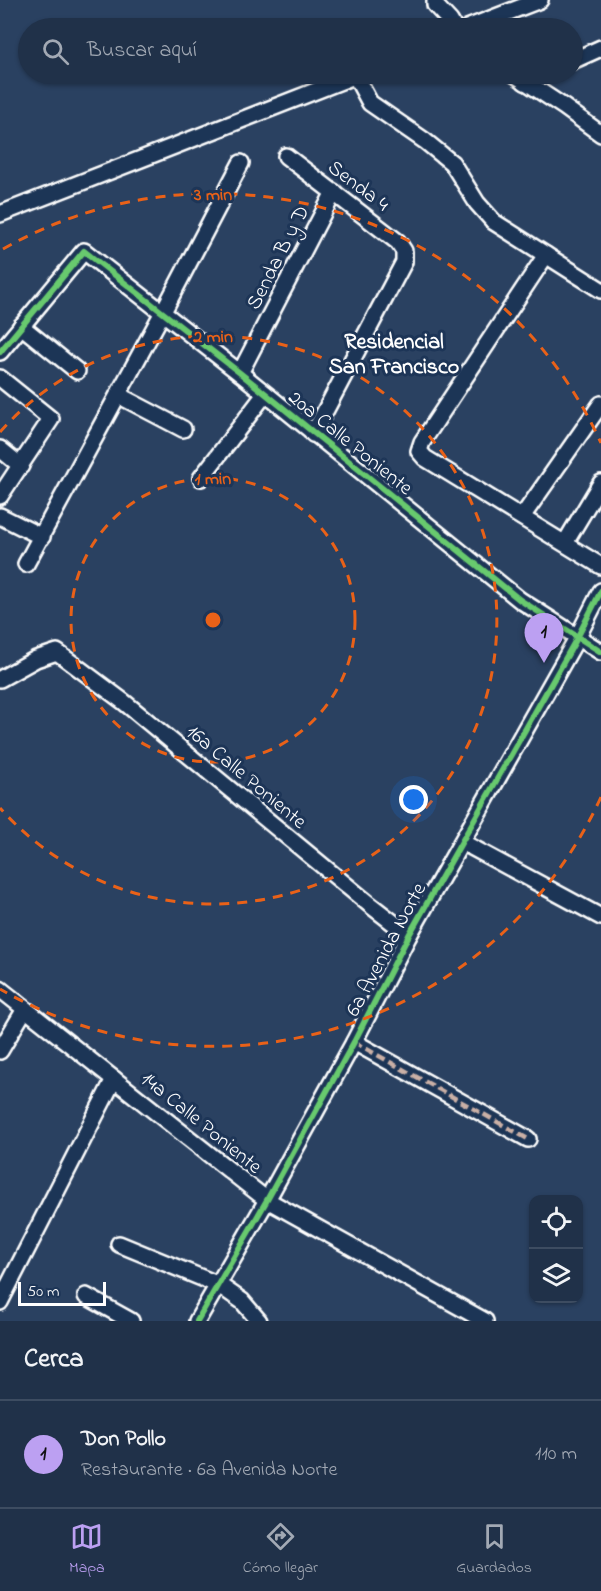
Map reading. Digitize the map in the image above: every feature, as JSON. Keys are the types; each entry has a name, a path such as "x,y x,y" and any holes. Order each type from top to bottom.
{"street":[{"path":"435,0 435,5 448,18"},
{"path":"493,18 540,0"},
{"path":"583,56 601,48"},
{"path":"0,214 332,84"},
{"path":"361,84 370,103 425,141 452,163 477,203 494,222 601,290"},
{"path":"529,84 601,134"},
{"name":"Senda 4","path":"286,156 398,242 404,251 404,262 313,434"},
{"path":"26,564 241,163"},
{"name":"Senda B y D","path":"240,373 334,192"},
{"name":"20a Calle Poniente","path":"21,326 84,251 240,373 520,600 601,652"},
{"path":"546,255 422,442 419,450 425,458 601,566"},
{"path":"0,352 21,326 77,371"},
{"path":"0,378 51,419 0,496"},
{"path":"201,478 265,394"},
{"path":"118,395 183,429"},
{"path":"522,517 601,404"},
{"path":"0,449 21,466"},
{"path":"565,543 601,483"},
{"path":"0,516 42,537"},
{"name":"6a Avenida Norte","path":"197,1321 267,1200 410,935 577,638 601,591"},
{"name":"16a Calle Poniente","path":"0,679 36,659 57,652 124,702 369,904 410,935"},
{"path":"462,842 601,917"},
{"name":"14a Calle Poniente","path":"0,989 267,1200 485,1321"},
{"path":"0,1051 25,1009"},
{"path":"354,1042 528,1139"},
{"path":"0,1302 114,1079"},
{"path":"119,1244 219,1285 243,1301 259,1321"},
{"path":"86,1296 131,1321"}],"marked path":[{"path":"354,1042 528,1139"}],"cycle path":[{"path":"0,352 84,251 240,373 520,600 601,652"},
{"path":"197,1321 267,1200 354,1042 409,935 577,638 601,591"}],"place":[{"name":"Don Pollo","path":"544,663"}],"district":[{"name":"Residencial San Francisco","path":"394,352"}]}
